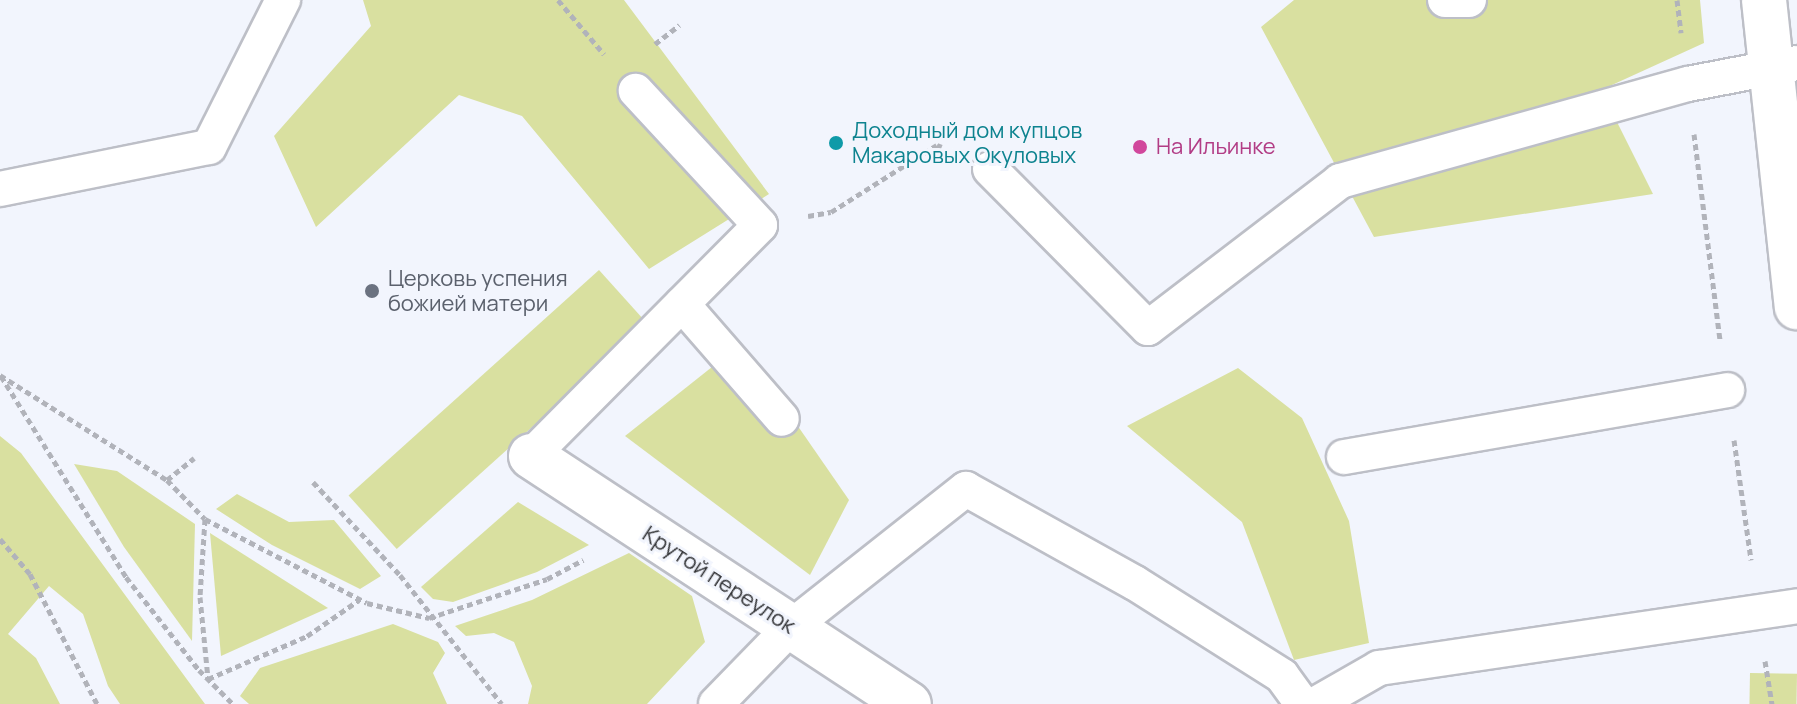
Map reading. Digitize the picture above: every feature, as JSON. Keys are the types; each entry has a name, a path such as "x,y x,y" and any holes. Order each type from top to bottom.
{"street":[{"path":"1764,0 1785,65 1797,307"},
{"name":"Крутой переулок","path":"531,456 909,704"}],"lane":[{"path":"0,189 209,147 283,0"},
{"path":"1445,0 1469,0"},
{"path":"990,169 1148,328 1340,181 1688,84 1785,65"},
{"path":"531,456 760,225 636,91"},
{"path":"682,304 782,419"},
{"path":"1344,457 1727,390"},
{"path":"716,704 791,627 966,489 1135,583 1282,676 1302,704"},
{"path":"1316,704 1379,668 1797,606"}],"path":[{"path":"558,0 636,91"},
{"path":"760,225 831,212 937,145 990,169"},
{"path":"0,375 167,480 205,519 359,600 429,618 547,579 644,530"},
{"path":"0,375 126,577 208,679 233,704"},
{"path":"167,480 194,458"},
{"path":"313,482 400,575 429,618 502,704"},
{"path":"205,519 200,597 208,679"},
{"path":"0,539 30,574 97,704"},
{"path":"208,679 307,636 359,600"}],"green space":[{"path":"363,0 624,0 769,194 649,269 522,116 459,95 316,227 274,136 371,26"},
{"path":"1294,0 1700,0 1704,43 1601,90 1653,194 1374,237 1261,27"},
{"path":"599,270 647,324 397,549 349,495"},
{"path":"741,344 849,500 810,575 625,436"},
{"path":"1238,368 1302,418 1349,521 1369,643 1294,660 1242,522 1127,426"},
{"path":"0,436 21,453 205,704 120,704 108,686 83,614 49,586 8,634 36,658 60,704 0,704"},
{"path":"74,464 117,471 195,524 192,641 124,547"},
{"path":"237,494 289,522 334,520 381,576 360,589 272,545 216,509"},
{"path":"518,502 589,545 537,572 453,602 433,599 421,587"},
{"path":"210,533 328,608 221,656"},
{"path":"629,553 692,596 705,642 647,704 528,704 532,686 514,642 494,633 466,636 455,626 532,600"},
{"path":"393,624 438,642 445,653 433,673 447,704 249,704 240,696 260,668"},
{"path":"1750,673 1797,674 1796,704 1749,704"}],"place":[{"name":"Доходный дом купцов Макаровых Окуловых","path":"836,143"},
{"name":"На Ильинке","path":"1140,147"},
{"name":"Церковь успения божией матери","path":"372,291"}]}
